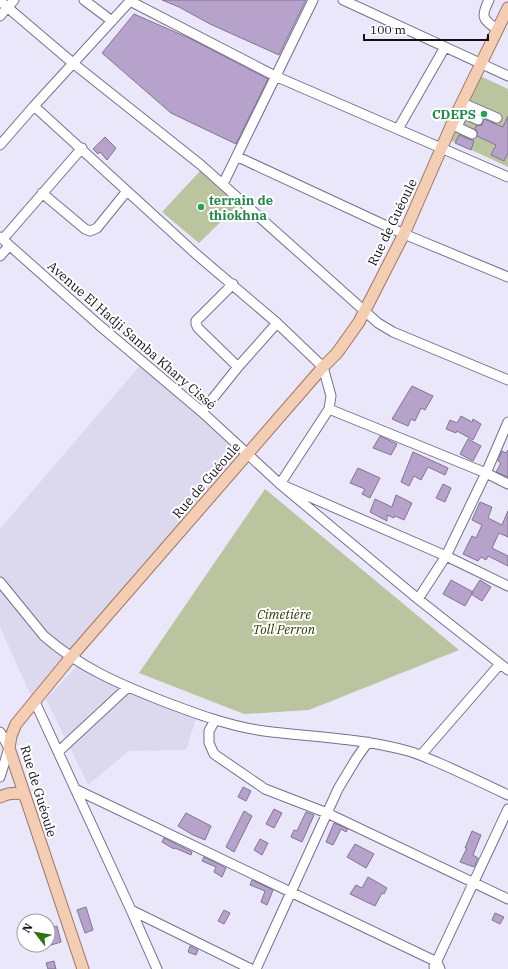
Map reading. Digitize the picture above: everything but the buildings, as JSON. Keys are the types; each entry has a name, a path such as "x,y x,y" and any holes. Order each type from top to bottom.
{"main road":[{"name":"Rue de Guéoule","path":"83,969 9,748 11,736 16,724 71,657 323,367 337,353 358,322 404,234 442,149 460,117 481,64 508,8"},
{"path":"0,797 17,792 24,795"}],"street":[{"path":"0,16 14,0"},
{"path":"84,0 112,21"},
{"path":"0,145 130,0 275,76 508,177"},
{"path":"223,184 238,157 275,76 314,0"},
{"path":"343,0 508,76"},
{"path":"489,0 483,11 483,17 498,30"},
{"path":"0,1 74,64 223,184 378,323 393,332 508,380"},
{"path":"398,130 444,47"},
{"path":"472,134 457,127 460,117 467,105 497,118"},
{"path":"34,106 82,148 196,254 278,323 323,367 331,396 329,409 280,484 446,556 508,586"},
{"path":"460,117 478,120"},
{"path":"1,238 82,148"},
{"path":"238,157 404,234 508,277"},
{"path":"42,193 85,229 90,231 97,228 127,191"},
{"name":"Avenue El Hadji Samba Khary Cissé","path":"1,238 99,325 202,412 280,484 418,599 508,670"},
{"path":"0,256 9,246"},
{"path":"233,284 196,321 196,324 198,328 238,367"},
{"path":"202,412 238,367 278,323"},
{"path":"329,409 486,473 508,484"},
{"path":"418,599 446,556 486,473 508,422"},
{"path":"0,582 44,636 71,657 99,674 128,687 215,720 263,730 368,742 409,751 421,755 508,795"},
{"path":"421,755 500,664"},
{"path":"58,752 128,687"},
{"path":"35,702 157,969"},
{"path":"215,720 209,731 209,743 214,754 265,789 327,813 508,899"},
{"path":"0,732 9,748 0,776"},
{"path":"256,969 292,893 327,813 347,774 368,742"},
{"path":"75,789 292,893 436,967 508,809"},
{"path":"131,910 251,969"}],"shaded area":[{"path":"143,362 248,451 31,696 0,627 0,529"},
{"path":"78,665 107,682 133,694 196,719 186,750 129,751 88,785 46,699"}],"green space":[{"name":"CDEPS","path":"478,75 508,89 508,167 448,139"},
{"name":"terrain de thiokhna","path":"201,170 240,203 199,243 162,212"},
{"name":"Cimetière Toll Perron","path":"265,489 459,650 309,710 244,714 139,673"}],"place":[{"name":"CDEPS","path":"484,114"},
{"name":"terrain de thiokhna","path":"201,207"}]}
